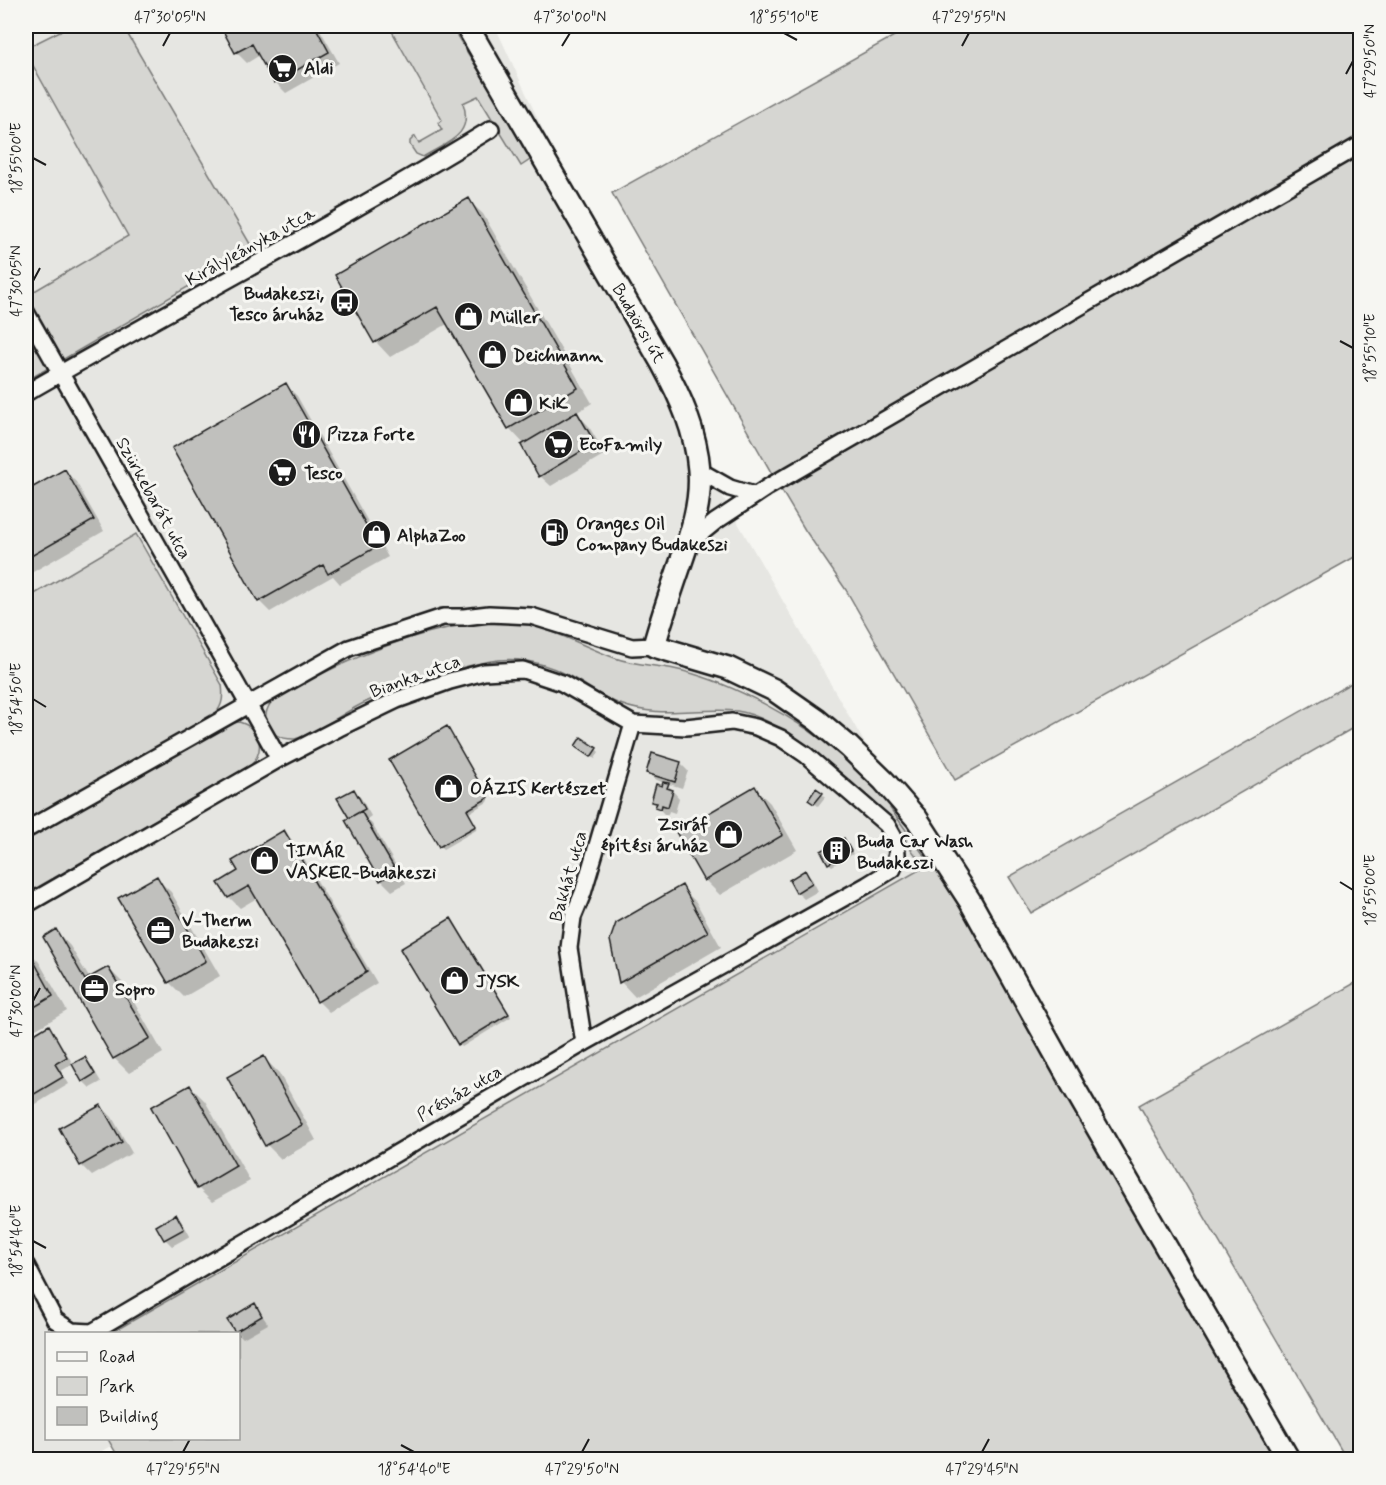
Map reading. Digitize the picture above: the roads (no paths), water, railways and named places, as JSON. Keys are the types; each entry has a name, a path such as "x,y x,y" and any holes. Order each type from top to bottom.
{"main road":[{"name":"Budaörsi út","path":"467,26 676,389 688,417 700,471 694,523 654,646"},
{"path":"654,646 728,668 774,690 817,720 849,747 884,781 917,819 970,901 1076,1091 1289,1460"}],"street":[{"name":"Királyleányka utca","path":"26,393 304,238 491,129"},
{"path":"687,545 754,495 1360,145"},
{"name":"Szürkebarát utca","path":"26,312 279,759"},
{"path":"700,471 730,488 754,495"},
{"path":"26,830 349,648 443,617 489,614 531,616 632,647 654,646"},
{"name":"Bianka utca","path":"26,905 279,759 397,700 450,681 484,672 523,670 562,683 633,723 686,727 732,722 756,727 781,738 806,755 886,825 896,841 897,854 893,869 867,885"},
{"name":"Bakhát utca","path":"584,1042 569,948 573,917 583,893 633,723"},
{"name":"Présház utca","path":"27,1270 55,1320 72,1331 92,1332 584,1042 867,885"}],"place":[{"name":"Aldi","path":"283,68"},
{"name":"Budakeszi, Tesco áruház","path":"345,303"},
{"name":"Müller","path":"469,317"},
{"name":"Deichmann","path":"492,355"},
{"name":"KiK","path":"518,403"},
{"name":"Pizza Forte","path":"306,434"},
{"name":"EcoFamily","path":"558,444"},
{"name":"Tesco","path":"283,473"},
{"name":"Oranges Oil Company Budakeszi","path":"555,533"},
{"name":"AlphaZoo","path":"376,535"},
{"name":"OÁZIS Kertészet","path":"449,788"},
{"name":"Zsiráf építési áruház","path":"729,834"},
{"name":"Buda Car Wash Budakeszi","path":"836,851"},
{"name":"TIMÁR VASKER-Budakeszi","path":"265,861"},
{"name":"V-Therm Budakeszi","path":"161,930"},
{"name":"JYSK","path":"455,981"},
{"name":"Sopro","path":"94,989"}]}
